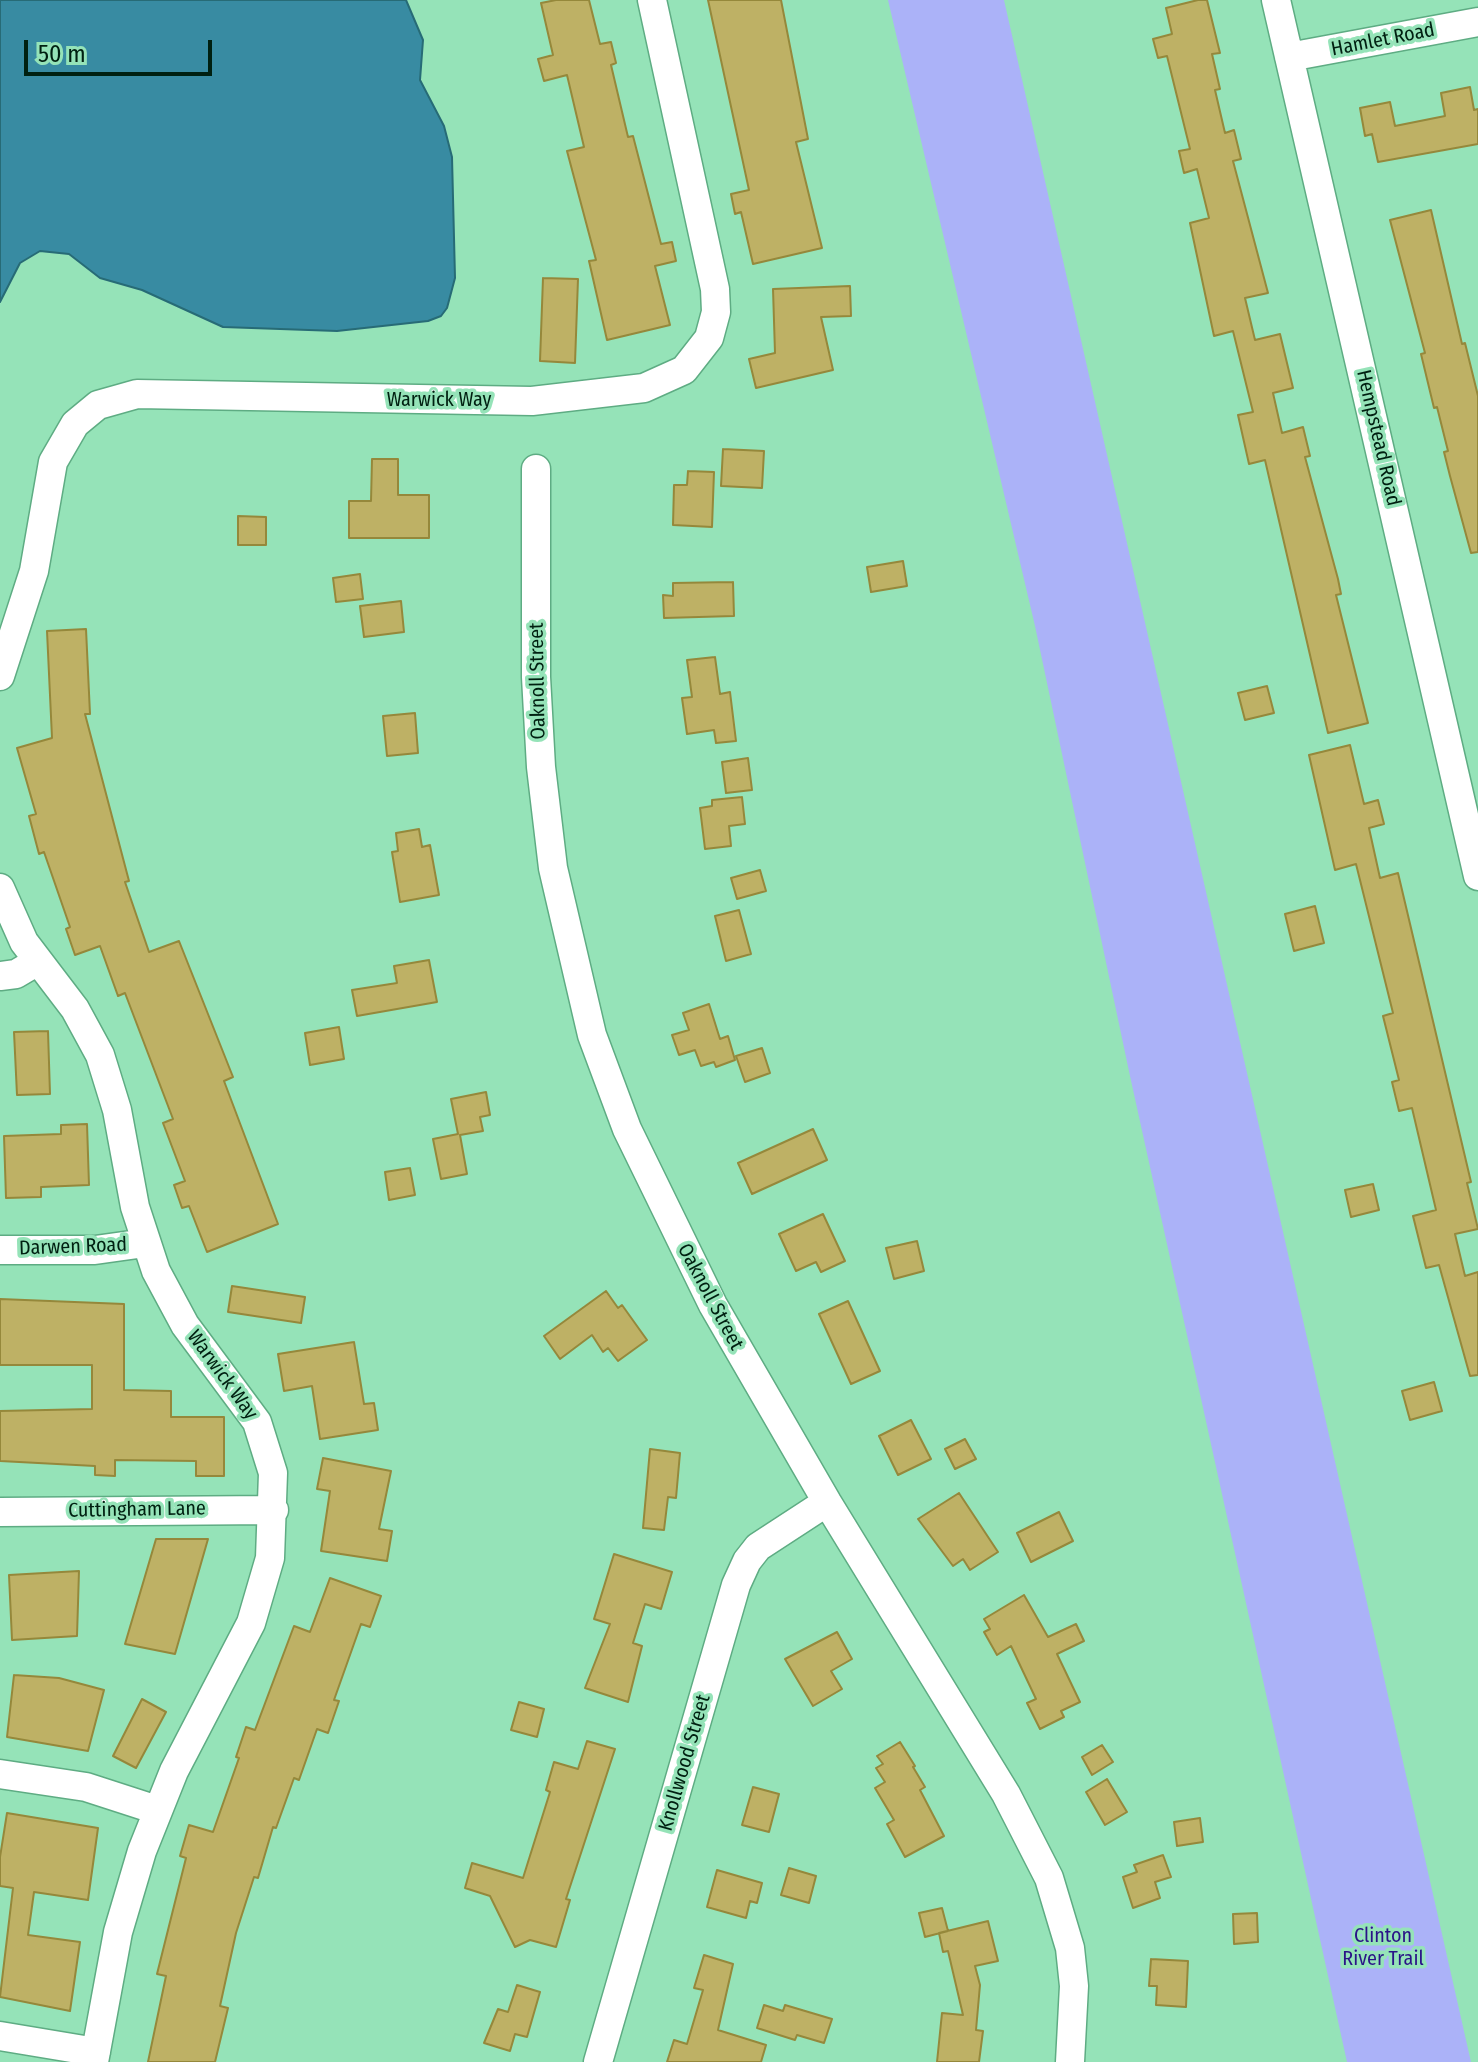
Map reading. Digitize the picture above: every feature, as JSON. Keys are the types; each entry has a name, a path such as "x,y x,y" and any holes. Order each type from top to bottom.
{"street":[{"name":"Warwick Way","path":"0,676 34,571 53,462 75,424 98,405 137,394 532,401 623,392 665,381 684,370 709,338 716,312 715,289 652,0"},
{"name":"Hempstead Road","path":"1276,0 1478,876"},
{"name":"Hamlet Road","path":"1289,57 1478,22"},
{"name":"Oaknoll Street","path":"536,469 536,677 541,767 553,868 583,1005 607,1079 681,1244 827,1502 1006,1794 1049,1878 1070,1948 1074,1986 1070,2062"},
{"name":"Warwick Way","path":"0,888 24,942 82,1020 109,1079 145,1243 185,1325 257,1422 273,1473 270,1558 251,1623 157,1810 127,1892 95,2057"},
{"path":"0,976 16,974 38,961"},
{"name":"Darwen Road","path":"0,1250 95,1250 145,1243"},
{"name":"Knollwood Street","path":"598,2062 736,1585 747,1561 758,1547 827,1502"},
{"name":"Cuttingham Lane","path":"0,1512 274,1510"},
{"path":"0,1774 86,1787 157,1810"},
{"path":"0,2036 95,2057"}],"green space":[{"name":"Clinton River Trail","path":"888,0 1004,0 1471,2062 1347,2062 1130,1076 1035,626"}],"shaded area":[{"path":"0,0 406,0 423,40 420,80 444,126 452,157 455,278 447,308 441,316 428,321 337,331 223,327 142,290 100,278 69,254 40,251 20,263 0,302"}],"building":[{"path":"589,0 600,44 611,42 616,63 611,65 628,137 633,136 661,244 672,242 676,261 655,266 670,325 607,340 589,261 596,260 567,151 584,147 567,75 544,81 538,59 553,55 541,3"},
{"path":"708,0 781,0 808,139 796,142 822,248 753,264 741,212 735,214 731,194 749,190"},
{"path":"1207,0 1220,53 1212,54 1220,89 1215,90 1225,133 1234,130 1241,159 1233,161 1268,293 1245,298 1255,340 1280,334 1293,388 1273,393 1282,433 1303,427 1310,456 1305,457 1338,579 1341,594 1336,595 1368,723 1328,733 1265,460 1249,464 1238,415 1253,412 1233,331 1214,336 1190,223 1209,218 1197,169 1184,173 1179,151 1190,149 1167,56 1158,58 1153,39 1172,34 1166,8"},
{"path":"1470,87 1474,110 1478,109 1478,144 1378,162 1372,134 1365,136 1360,108 1390,102 1395,126 1445,116 1441,93"},
{"path":"1431,210 1462,344 1465,343 1478,396 1478,552 1471,553 1444,452 1448,451 1437,407 1434,408 1421,354 1425,353 1390,220"},
{"path":"543,278 578,279 575,363 540,361"},
{"path":"850,286 851,316 821,317 833,370 756,388 749,359 775,353 773,289"},
{"path":"723,449 764,451 762,488 721,486"},
{"path":"372,459 398,459 398,495 429,495 429,538 349,538 349,501 371,501"},
{"path":"688,471 714,472 712,527 673,525 674,485 687,485"},
{"path":"238,516 266,517 266,545 238,545"},
{"path":"903,561 907,586 871,592 867,567"},
{"path":"360,574 363,599 336,602 333,578"},
{"path":"733,582 734,616 664,618 663,595 673,596 673,583"},
{"path":"401,601 404,632 364,637 360,606"},
{"path":"86,629 90,714 85,714 129,881 125,882 149,952 179,941 233,1077 224,1081 278,1224 207,1252 189,1206 182,1208 174,1185 185,1181 163,1123 173,1119 125,993 118,996 100,946 75,955 66,929 70,927 44,852 39,854 29,816 36,814 17,748 52,738 47,631"},
{"path":"715,657 720,694 730,692 736,741 716,743 714,730 687,734 682,698 692,697 687,660"},
{"path":"1267,686 1274,713 1245,720 1238,693"},
{"path":"415,713 418,753 387,756 383,716"},
{"path":"1350,745 1364,804 1378,800 1384,824 1369,828 1380,878 1398,873 1471,1182 1467,1183 1478,1229 1455,1234 1465,1276 1478,1272 1478,1375 1470,1376 1439,1265 1426,1268 1413,1216 1436,1210 1412,1108 1399,1111 1392,1082 1399,1080 1383,1016 1393,1013 1356,864 1335,870 1309,755"},
{"path":"748,758 752,790 726,793 722,762"},
{"path":"742,797 745,824 729,826 731,846 705,849 700,808 712,806 712,800"},
{"path":"419,829 422,847 430,845 439,895 400,902 392,852 398,851 396,833"},
{"path":"760,870 766,891 737,899 731,878"},
{"path":"1315,906 1324,943 1294,951 1285,914"},
{"path":"739,910 751,954 726,961 715,916"},
{"path":"429,960 437,1002 357,1016 352,990 397,983 394,966"},
{"path":"709,1004 720,1039 728,1036 735,1060 716,1067 714,1062 701,1066 695,1050 679,1055 672,1035 689,1030 683,1013"},
{"path":"339,1027 344,1059 310,1065 305,1033"},
{"path":"48,1031 50,1094 17,1095 14,1032"},
{"path":"762,1048 770,1073 745,1082 736,1056"},
{"path":"486,1092 490,1115 480,1117 483,1131 460,1135 467,1174 441,1179 433,1139 458,1134 451,1099"},
{"path":"87,1124 89,1185 41,1187 41,1197 6,1198 4,1136 61,1134 61,1125"},
{"path":"813,1129 827,1160 752,1194 738,1163"},
{"path":"410,1168 415,1195 389,1200 385,1172"},
{"path":"1373,1184 1379,1210 1351,1217 1345,1190"},
{"path":"823,1214 845,1261 821,1272 816,1262 796,1271 779,1234"},
{"path":"917,1241 924,1271 894,1279 886,1248"},
{"path":"232,1286 305,1297 301,1323 228,1312"},
{"path":"606,1291 618,1308 622,1305 647,1340 618,1361 608,1348 603,1352 592,1335 560,1359 544,1336"},
{"path":"0,1299 124,1304 124,1390 171,1391 171,1417 224,1417 224,1476 196,1476 196,1461 115,1460 115,1476 95,1475 95,1466 0,1461 0,1411 92,1409 92,1365 0,1365"},
{"path":"848,1301 880,1371 851,1384 819,1314"},
{"path":"354,1342 364,1404 374,1403 378,1430 320,1439 312,1386 284,1391 278,1354"},
{"path":"1434,1382 1442,1411 1410,1420 1402,1391"},
{"path":"911,1420 931,1459 898,1475 879,1436"},
{"path":"965,1439 976,1459 955,1469 945,1449"},
{"path":"650,1449 680,1453 676,1498 668,1497 664,1530 643,1528"},
{"path":"323,1458 391,1471 379,1529 392,1531 387,1561 321,1551 330,1491 317,1489"},
{"path":"959,1493 998,1552 970,1570 963,1559 953,1566 918,1519"},
{"path":"1059,1512 1073,1541 1031,1562 1017,1533"},
{"path":"156,1539 208,1539 175,1654 125,1644"},
{"path":"614,1554 672,1572 661,1609 645,1604 633,1643 642,1646 628,1702 585,1688 610,1624 594,1619"},
{"path":"79,1571 77,1636 12,1640 9,1575"},
{"path":"330,1578 381,1596 370,1627 361,1624 334,1700 339,1701 328,1733 317,1729 299,1780 294,1778 276,1828 273,1827 258,1878 254,1877 236,1933 220,2006 228,2008 215,2062 148,2062 166,1976 157,1974 186,1858 180,1856 189,1825 213,1832 239,1758 236,1757 246,1727 255,1730 294,1626 310,1632"},
{"path":"1024,1595 1048,1637 1076,1624 1084,1641 1057,1654 1080,1702 1061,1711 1064,1717 1040,1729 1027,1703 1036,1699 1011,1646 997,1655 984,1632 990,1629 984,1619"},
{"path":"837,1632 852,1659 831,1671 842,1689 813,1706 785,1659"},
{"path":"14,1675 59,1678 104,1690 88,1751 7,1737"},
{"path":"142,1699 166,1712 136,1768 113,1756"},
{"path":"519,1702 544,1709 537,1737 511,1730"},
{"path":"587,1741 615,1749 566,1899 570,1900 556,1947 530,1940 515,1947 490,1896 465,1888 472,1863 523,1878 550,1792 546,1790 554,1762 578,1769"},
{"path":"900,1742 925,1787 920,1790 944,1836 905,1857 887,1824 894,1820 875,1788 885,1782 876,1768 883,1764 877,1756"},
{"path":"1102,1745 1113,1762 1092,1775 1082,1757"},
{"path":"1107,1779 1127,1812 1105,1825 1086,1792"},
{"path":"753,1787 779,1794 769,1832 742,1825"},
{"path":"7,1813 98,1828 88,1900 34,1892 28,1935 80,1942 70,2011 0,1997 13,1888 0,1886 0,1857"},
{"path":"1200,1818 1203,1842 1177,1846 1174,1822"},
{"path":"1163,1855 1171,1877 1155,1882 1160,1898 1133,1908 1123,1877 1137,1872 1134,1865"},
{"path":"789,1868 816,1876 809,1903 781,1895"},
{"path":"717,1870 762,1883 757,1903 750,1901 746,1918 707,1907"},
{"path":"942,1908 948,1931 925,1937 919,1913"},
{"path":"1257,1913 1258,1942 1234,1944 1233,1914"},
{"path":"988,1921 998,1961 975,1966 980,1985 976,2030 983,2031 979,2062 937,2062 942,2013 963,2015 948,1951 943,1952 939,1933"},
{"path":"704,1955 733,1964 718,2030 766,2045 761,2062 667,2062 674,2040 687,2044 703,1990 694,1988"},
{"path":"1151,1959 1188,1961 1186,2007 1156,2005 1157,1986 1149,1986"},
{"path":"517,1985 540,1992 527,2037 515,2034 510,2051 484,2043 498,2009 508,2012"},
{"path":"764,2005 783,2011 785,2005 832,2019 824,2043 797,2035 795,2040 757,2028"}]}
